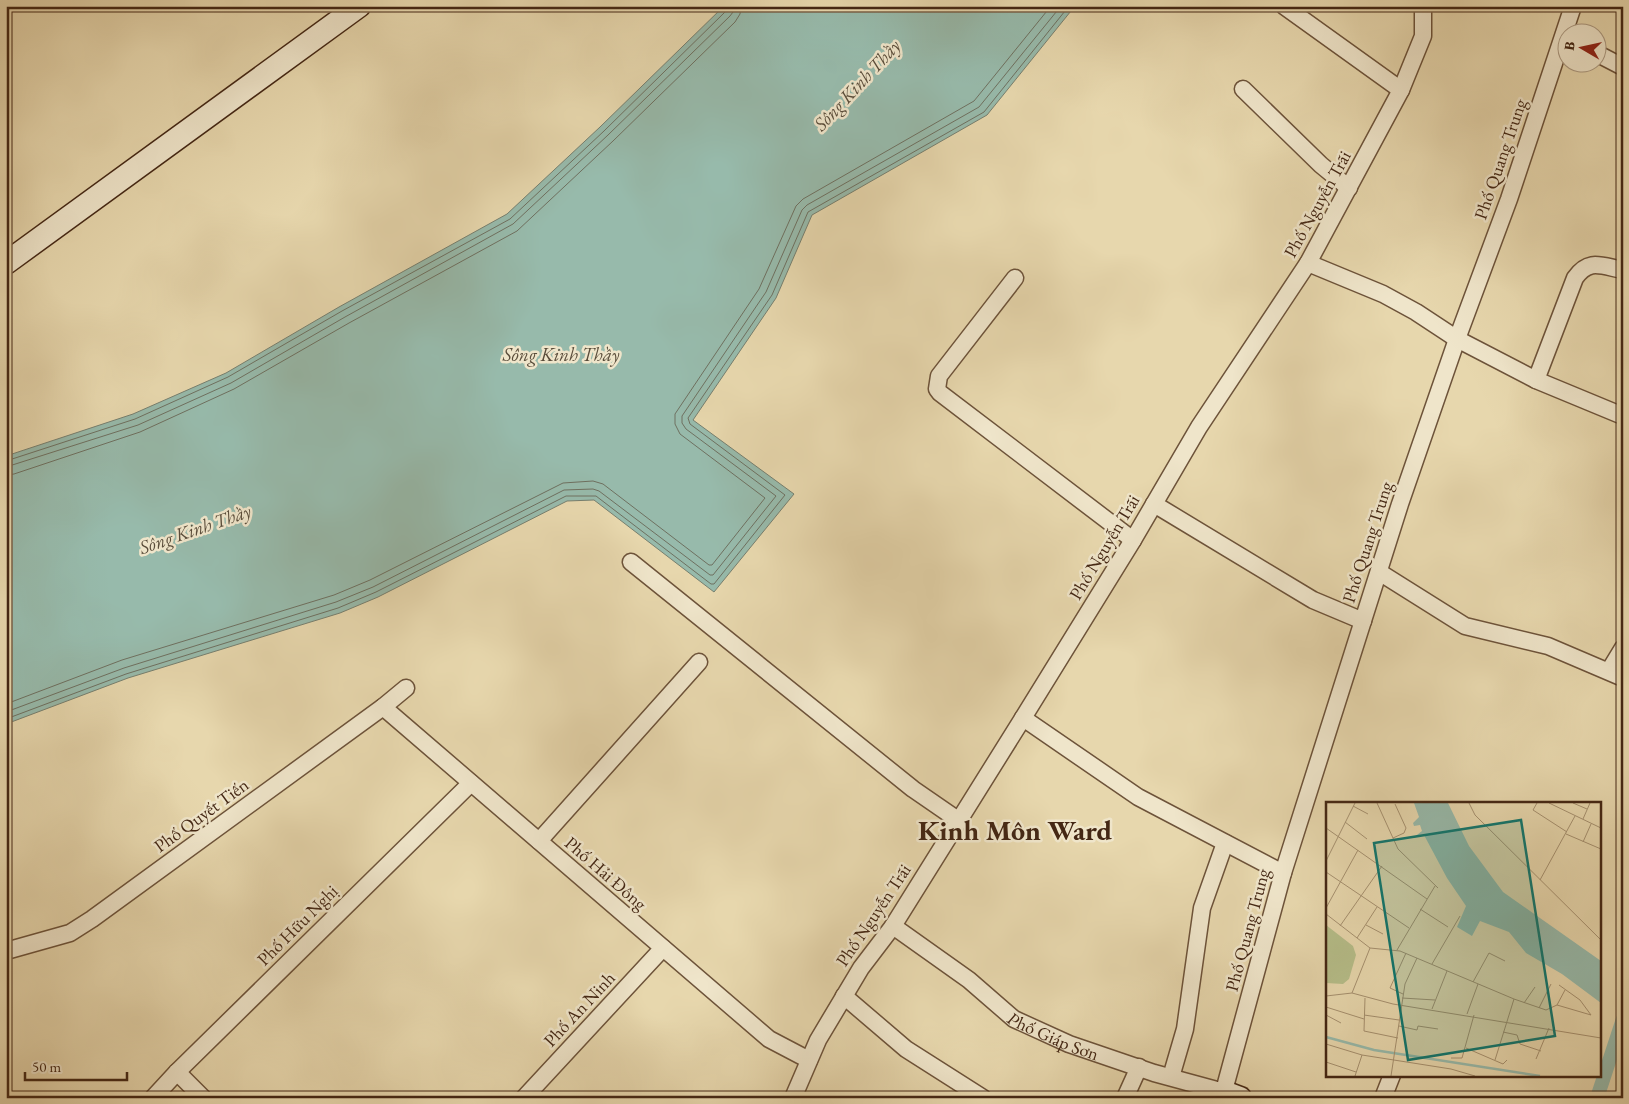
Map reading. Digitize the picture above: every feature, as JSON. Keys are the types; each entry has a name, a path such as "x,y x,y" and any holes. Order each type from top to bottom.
{"street":[{"path":"6,263 358,6"},
{"path":"1284,6 1402,90"},
{"name":"Phố Nguyễn Trãi","path":"793,1098 818,1040 861,968 893,926 1023,718 1199,427 1308,263 1402,90 1424,36 1424,6"},
{"name":"Phố Quang Trung","path":"1569,22 1573,6"},
{"path":"1606,58 1623,67"},
{"name":"Phố Quang Trung","path":"1228,1096 1283,874 1400,504 1456,340 1509,199 1556,64"},
{"path":"1243,89 1321,165 1349,188"},
{"path":"1308,263 1383,294 1416,312 1456,340 1536,380 1623,416"},
{"path":"1536,380 1575,278 1581,269 1587,265 1594,265 1623,270"},
{"path":"1015,278 939,376 937,389 1132,540"},
{"path":"1154,504 1313,600 1363,621"},
{"path":"631,562 913,789 958,820"},
{"path":"1379,572 1465,626 1548,646 1616,675 1623,648"},
{"path":"538,841 699,662"},
{"name":"Phố Quyết Tiến","path":"6,951 70,933 92,919 383,707 406,688"},
{"name":"Phố Hải Đông","path":"383,707 769,1039 809,1060"},
{"path":"1023,718 1138,797 1283,874"},
{"name":"Phố Hữu Nghị","path":"153,1098 176,1072 471,783"},
{"path":"1171,1077 1185,1029 1202,908 1225,843"},
{"name":"Phố Giáp Sơn","path":"893,926 969,980 1014,1019 1069,1044 1228,1096"},
{"name":"Phố An Ninh","path":"524,1098 663,948"},
{"path":"844,996 906,1049 983,1098"},
{"path":"1125,1098 1139,1067"},
{"path":"176,1072 204,1098"},
{"path":"1383,1098 1392,1076"}],"water":[{"name":"Sông Kinh Thầy","path":"724,6 1075,6 987,115 812,215 776,298 693,420 794,494 714,592 594,500 567,501 378,597 340,613 128,678 6,724 6,456 133,414 226,373 339,307 507,214 600,127"}],"waterway":[{"path":"1597,1098 1623,1019"}],"district":[{"name":"Kinh Môn Ward","path":"1015,830"}]}
